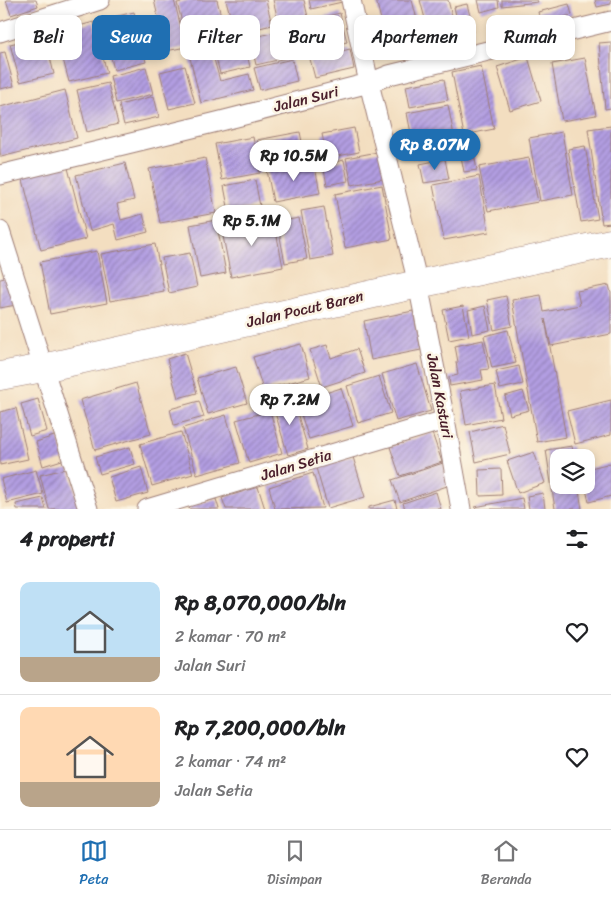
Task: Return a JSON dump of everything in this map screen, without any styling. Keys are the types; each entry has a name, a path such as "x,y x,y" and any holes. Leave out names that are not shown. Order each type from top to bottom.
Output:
{"main road":[{"name":"Jalan Pocut Baren","path":"0,376 418,284 611,244"}],"street":[{"path":"0,32 100,0"},
{"name":"Jalan Kasturi","path":"351,0 369,83 418,284 461,509"},
{"name":"Jalan Suri","path":"0,175 369,83 389,75 611,21"},
{"path":"0,231 88,509"},
{"name":"Jalan Setia","path":"147,509 445,420"}],"building":[{"path":"6,0 36,0 38,6 11,15"},
{"path":"154,0 174,0 180,24 180,48 170,50 170,15 158,15"},
{"path":"190,0 217,0 221,15 180,15 177,3"},
{"path":"226,0 266,0 270,25 260,28 260,15 230,15"},
{"path":"273,0 304,0 308,15 277,15"},
{"path":"309,0 342,0 342,2 311,9"},
{"path":"376,0 412,0 416,15 380,15"},
{"path":"420,0 448,0 452,15 424,15"},
{"path":"478,0 498,0 499,7 481,12"},
{"path":"502,0 537,0 538,2 502,6"},
{"path":"595,0 611,0 611,4 597,7"},
{"path":"467,4 470,15 456,15 454,7"},
{"path":"569,4 572,15 539,15 538,12"},
{"path":"134,12 135,15 122,15"},
{"path":"92,23 92,60 104,60 107,73 69,82 63,60 82,60 82,25"},
{"path":"344,30 347,42 344,43"},
{"path":"270,33 270,60 278,60 256,65 255,60 260,60 260,36"},
{"path":"611,42 611,108 605,109 599,43"},
{"path":"15,43 15,60 51,60 54,74 20,82 10,44"},
{"path":"350,49 354,69 315,78 310,60 344,60 344,50"},
{"path":"5,52 14,86 0,89 0,53"},
{"path":"585,58 596,115 562,121 552,64"},
{"path":"112,60 146,60 146,62 114,70"},
{"path":"190,60 214,60 220,81 249,74 253,90 201,103"},
{"path":"217,60 248,60 250,67 220,74"},
{"path":"292,60 297,81 260,90 254,68"},
{"path":"519,60 529,60 541,101 510,110 497,67"},
{"path":"185,66 195,103 169,109 160,72"},
{"path":"481,66 494,129 464,135 452,72"},
{"path":"146,67 153,94 116,103 110,76"},
{"path":"444,79 448,100 410,107 406,86"},
{"path":"108,83 118,124 87,132 77,90"},
{"path":"65,90 77,138 1,157 0,107"},
{"path":"154,96 159,117 124,125 119,105"},
{"path":"448,105 457,151 416,159 407,113"},
{"path":"611,126 611,223 602,224 588,129"},
{"path":"354,128 359,152 327,158 322,134"},
{"path":"300,132 306,162 263,170 257,140"},
{"path":"562,132 573,195 540,201 529,138"},
{"path":"253,137 260,173 222,180 215,144"},
{"path":"472,144 477,170 464,172 459,146"},
{"path":"585,146 598,219 581,222 568,149"},
{"path":"383,151 388,178 352,185 346,158"},
{"path":"205,158 216,213 160,223 149,169"},
{"path":"529,158 538,202 488,211 479,167"},
{"path":"445,159 449,179 424,183 420,164"},
{"path":"344,160 348,181 327,185 323,165"},
{"path":"314,161 320,193 273,202 267,170"},
{"path":"125,163 134,200 117,204 121,220 143,214 148,232 118,240 114,224 90,231 76,175"},
{"path":"67,164 86,239 41,250 22,176"},
{"path":"479,176 489,232 444,240 433,185"},
{"path":"255,180 260,206 229,212 224,186"},
{"path":"382,185 392,239 345,248 335,194"},
{"path":"324,207 333,256 310,260 301,211"},
{"path":"273,216 283,267 231,277 221,226"},
{"path":"299,218 307,259 285,263 277,222"},
{"path":"216,220 226,273 200,278 190,225"},
{"path":"155,244 164,291 110,301 101,254"},
{"path":"97,251 107,303 50,314 40,262"},
{"path":"190,253 197,287 169,293 162,258"},
{"path":"11,277 16,305 0,308 0,279"},
{"path":"609,285 611,293 611,334 551,346 545,319 566,437 537,442 512,300 541,295 544,312 580,305 577,291"},
{"path":"506,296 512,326 494,330 487,300"},
{"path":"463,306 469,336 449,340 443,310"},
{"path":"485,306 490,330 472,334 468,310"},
{"path":"413,311 421,350 371,360 364,321"},
{"path":"508,330 516,363 492,368 484,336"},
{"path":"483,340 489,369 481,370 483,380 450,386 449,377 458,375 455,346"},
{"path":"301,344 310,377 263,390 253,357"},
{"path":"327,345 331,358 357,349 365,373 322,387 310,350"},
{"path":"185,353 197,393 178,398 167,359"},
{"path":"417,364 431,411 396,421 382,374"},
{"path":"519,366 523,384 500,389 496,371"},
{"path":"236,367 247,403 208,414 197,378"},
{"path":"379,376 391,413 358,423 347,386"},
{"path":"136,383 151,434 95,450 80,400"},
{"path":"495,385 501,418 466,425 460,391"},
{"path":"341,388 353,426 309,439 297,402"},
{"path":"523,391 529,410 510,415 505,396"},
{"path":"292,396 308,449 288,455 272,403"},
{"path":"38,399 47,431 30,436 21,404"},
{"path":"611,400 611,435 575,444 567,411"},
{"path":"199,401 204,417 174,425 170,409"},
{"path":"16,408 28,459 0,465 0,412"},
{"path":"270,411 282,453 249,463 236,420"},
{"path":"226,415 240,463 197,475 183,428"},
{"path":"503,424 510,454 476,462 470,432"},
{"path":"181,432 193,474 152,486 140,444"},
{"path":"432,433 442,462 400,476 390,447"},
{"path":"57,435 65,459 43,466 36,442"},
{"path":"572,446 572,449 552,449"},
{"path":"130,447 135,464 100,474 95,457"},
{"path":"550,449 550,476 546,450"},
{"path":"534,452 545,483 518,493 507,461"},
{"path":"353,457 365,497 328,508 316,468"},
{"path":"443,463 450,485 400,502 392,480"},
{"path":"611,463 611,496 589,502 587,494 595,494 595,467"},
{"path":"141,467 148,493 116,502 109,477"},
{"path":"69,468 80,509 49,509 40,475"},
{"path":"501,469 502,495 480,496 479,470"},
{"path":"36,470 43,494 7,503 1,479"},
{"path":"313,473 323,508 275,509 269,487"},
{"path":"258,487 265,509 226,509 222,498"},
{"path":"436,492 441,509 405,509 403,503"},
{"path":"543,493 545,509 529,509 527,496"},
{"path":"553,494 580,494 582,509 555,509"},
{"path":"43,498 46,509 17,509 16,504"},
{"path":"522,498 524,509 476,509 475,507"},
{"path":"216,499 219,509 190,509 189,506"},
{"path":"395,500 397,509 369,509 369,507"}]}
